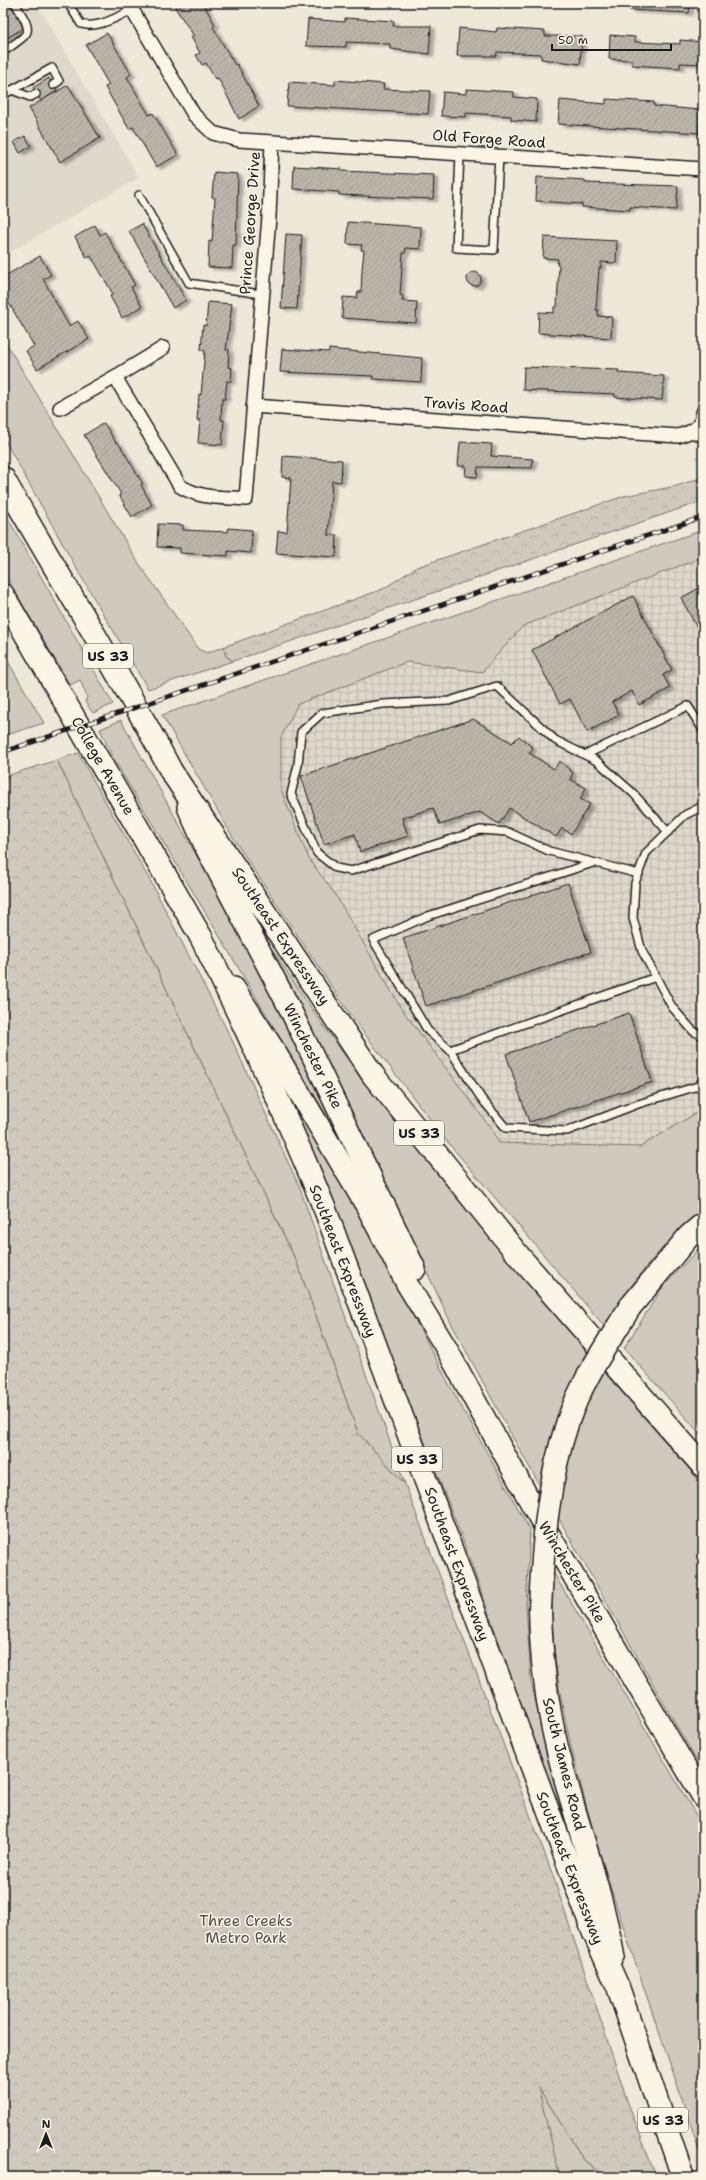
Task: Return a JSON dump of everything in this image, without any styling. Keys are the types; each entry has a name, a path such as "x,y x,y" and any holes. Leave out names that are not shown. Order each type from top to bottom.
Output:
{"highway":[{"name":"US 33","path":"3,478 40,544 100,641 171,771"},
{"path":"3,493 40,544"},
{"name":"College Avenue","path":"3,595 201,937"},
{"name":"Southeast Expressway","path":"171,771 373,1075 442,1163 519,1256 703,1466"},
{"name":"Southeast Expressway","path":"201,937 240,1016 326,1212 593,1931 618,1987 683,2177"},
{"name":"South James Road","path":"618,1987 605,1913 558,1749 551,1719 541,1647 540,1609 543,1538 553,1478 568,1420 593,1367 630,1307 689,1236 703,1224"}],"main road":[{"name":"Winchester Pike","path":"171,771 206,848 289,1007 361,1157 418,1277 445,1346"},
{"name":"Winchester Pike","path":"201,937 278,1057 367,1207 407,1284 445,1346 536,1512 703,1797"}],"street":[{"name":"Prince George Drive","path":"115,378 180,486 192,494 246,499 268,217 272,142 239,140 213,133 194,115 130,7"},
{"name":"Old Forge Road","path":"272,142 703,169"},
{"path":"60,408 115,378 163,348"},
{"name":"Travis Road","path":"253,406 683,434"},
{"path":"683,434 702,422 703,412"}],"lane":[{"path":"3,52 26,35 28,31 28,25 15,3"},
{"path":"68,3 81,24 88,26 99,24 130,7"},
{"path":"3,95 52,68 59,81 53,85"},
{"path":"12,90 30,97 36,94"},
{"path":"460,154 456,248 494,250 499,156"},
{"path":"139,196 189,283 261,294"},
{"path":"683,434 703,439"},
{"path":"639,874 549,851 508,832 480,830 351,871 336,868 317,853 291,794 298,765 301,732 322,713 383,704 449,701 497,686 555,740 597,761 633,793 668,832"},
{"path":"585,755 688,706 703,730"},
{"path":"703,806 685,815 646,853 635,883 633,918 642,951 672,1007 693,1031 703,1036"},
{"path":"593,863 428,916 373,940 428,1031 450,1050 481,1098 506,1128 567,1131 638,1104 698,1086 703,1080"},
{"path":"450,1050 656,977"}],"shaded area":[{"path":"3,3 36,3 139,178 3,256"},
{"path":"703,557 703,1109 640,1147 499,1143 490,1127 401,1008 335,894 309,859 281,790 281,737 298,704 407,662 482,672 523,626"}],"green space":[{"path":"3,338 136,559 198,649 207,653 223,647 226,656 233,661 148,689 79,573 3,437"},
{"path":"703,477 703,501 233,661 226,656 223,647 383,589 417,567 624,496 677,486"},
{"path":"3,511 113,704 93,713 85,702 87,697 80,680 70,685 3,571"},
{"path":"703,530 703,557 523,626 482,672 407,662 298,704 281,737 281,790 309,859 335,894 401,1008 490,1127 499,1143 640,1147 703,1109 703,1209 675,1235 649,1264 625,1295 605,1327 445,1139 354,1020 237,844 162,715"},
{"path":"3,653 44,723 3,736"},
{"path":"121,720 271,989 340,1138 113,758 100,729"},
{"path":"78,753 152,884 231,1038 299,1186 405,1484 358,1433 297,1263 57,760"},
{"name":"Three Creeks Metro Park","path":"57,760 297,1263 358,1433 405,1484 552,1873 627,2100 656,2177 605,2177 584,2160 538,2087 560,2177 3,2177 3,777"},
{"path":"272,949 338,1046 425,1159 516,1269 703,1485 703,1772 518,1447 450,1321 340,1087 268,952"},
{"path":"299,1110 359,1213 450,1386 530,1530 526,1606 531,1682 550,1761 579,1851 574,1853 461,1535 295,1111"},
{"path":"703,1244 703,1437 624,1348 662,1288"},
{"path":"553,1572 703,1827 703,2162 628,1942 579,1779 565,1721 556,1662 552,1602"},
{"path":"506,2036 584,2160 605,2177 549,2177"}],"building":[{"path":"3,3 10,3 24,28 3,40"},
{"path":"172,3 199,3 200,5 203,3 215,25 213,27 235,65 237,64 259,106 239,119 218,78 215,79 206,63 202,65 196,55 200,53 191,37 194,36"},
{"path":"630,3 690,3 689,13 630,10"},
{"path":"345,18 394,21 393,26 431,26 429,54 390,49 390,44 346,42 346,47 306,46 308,19 345,22"},
{"path":"459,28 496,32 497,28 545,31 545,36 582,36 580,64 541,59 541,54 497,52 496,56 457,56"},
{"path":"107,33 131,74 127,77 149,115 153,113 178,155 156,167 133,127 129,129 105,87 109,85 86,45"},
{"path":"610,35 635,37 635,42 680,44 680,40 703,42 703,64 680,63 680,68 632,65 632,60 609,59"},
{"path":"49,78 57,91 41,101 33,88"},
{"path":"335,80 384,84 383,89 430,91 428,114 287,106 289,82 335,85"},
{"path":"68,85 100,138 60,162 29,108"},
{"path":"466,89 514,92 514,97 537,99 536,122 511,120 511,116 466,113 466,117 441,116 443,92 466,94"},
{"path":"606,99 654,102 654,106 700,110 699,133 558,124 560,100 606,104"},
{"path":"25,136 31,146 20,153 14,142"},
{"path":"294,166 342,169 342,171 434,175 433,199 339,195 339,192 293,189"},
{"path":"214,172 238,174 236,245 233,245 232,268 208,267 209,241 212,242 215,198 212,197"},
{"path":"537,177 585,180 585,183 678,186 676,210 630,207 630,210 582,207 582,204 536,201"},
{"path":"348,222 421,227 420,249 406,248 405,253 403,253 400,295 403,296 402,301 417,302 416,323 342,318 343,297 357,298 358,292 361,292 364,250 361,250 362,245 347,244"},
{"path":"142,224 186,300 173,308 129,231"},
{"path":"95,225 100,235 105,232 135,285 131,287 142,307 122,318 110,296 113,294 91,256 87,258 75,237"},
{"path":"286,234 302,235 297,309 281,308"},
{"path":"544,237 617,241 616,263 601,262 601,268 599,268 596,310 598,310 598,316 612,317 611,338 538,333 539,312 554,313 554,307 557,307 558,259 543,258"},
{"path":"40,256 51,275 43,279 69,326 78,321 89,339 37,369 26,351 34,346 7,300 3,302 3,277"},
{"path":"471,272 477,272 481,276 481,282 477,286 471,286 467,282 467,276"},
{"path":"208,302 232,304 226,350 229,350 228,367 232,368 231,381 227,381 225,399 222,399 221,420 224,420 222,445 198,443 200,420 197,420 205,351 201,350 203,325 206,326"},
{"path":"282,349 329,352 329,349 422,358 421,382 373,379 373,376 280,372"},
{"path":"524,367 619,370 618,373 664,376 662,400 615,397 615,394 523,390"},
{"path":"104,423 116,443 118,442 143,484 141,485 152,505 132,517 119,495 121,494 84,435"},
{"path":"460,442 492,444 491,456 533,459 532,468 478,467 477,477 465,476 466,466 458,466"},
{"path":"283,456 342,460 341,482 332,481 328,535 337,535 336,557 276,553 278,531 287,532 291,478 282,477"},
{"path":"158,524 183,525 183,530 228,532 228,528 252,530 251,553 228,551 228,556 180,553 180,548 157,547"},
{"path":"703,586 703,639 681,598"},
{"path":"633,596 672,670 663,675 670,688 639,705 632,691 612,702 619,715 587,732 570,699 560,704 532,650"},
{"path":"473,719 512,743 519,736 533,748 529,753 554,769 560,761 573,773 570,779 586,788 580,799 590,804 571,834 562,828 556,837 509,808 499,824 480,812 440,825 433,808 402,818 408,836 360,852 355,834 324,844 301,776"},
{"path":"568,883 591,952 426,1006 403,938"},
{"path":"629,1013 652,1082 529,1122 506,1054"}],"railway":[{"path":"3,752 703,517"}]}
